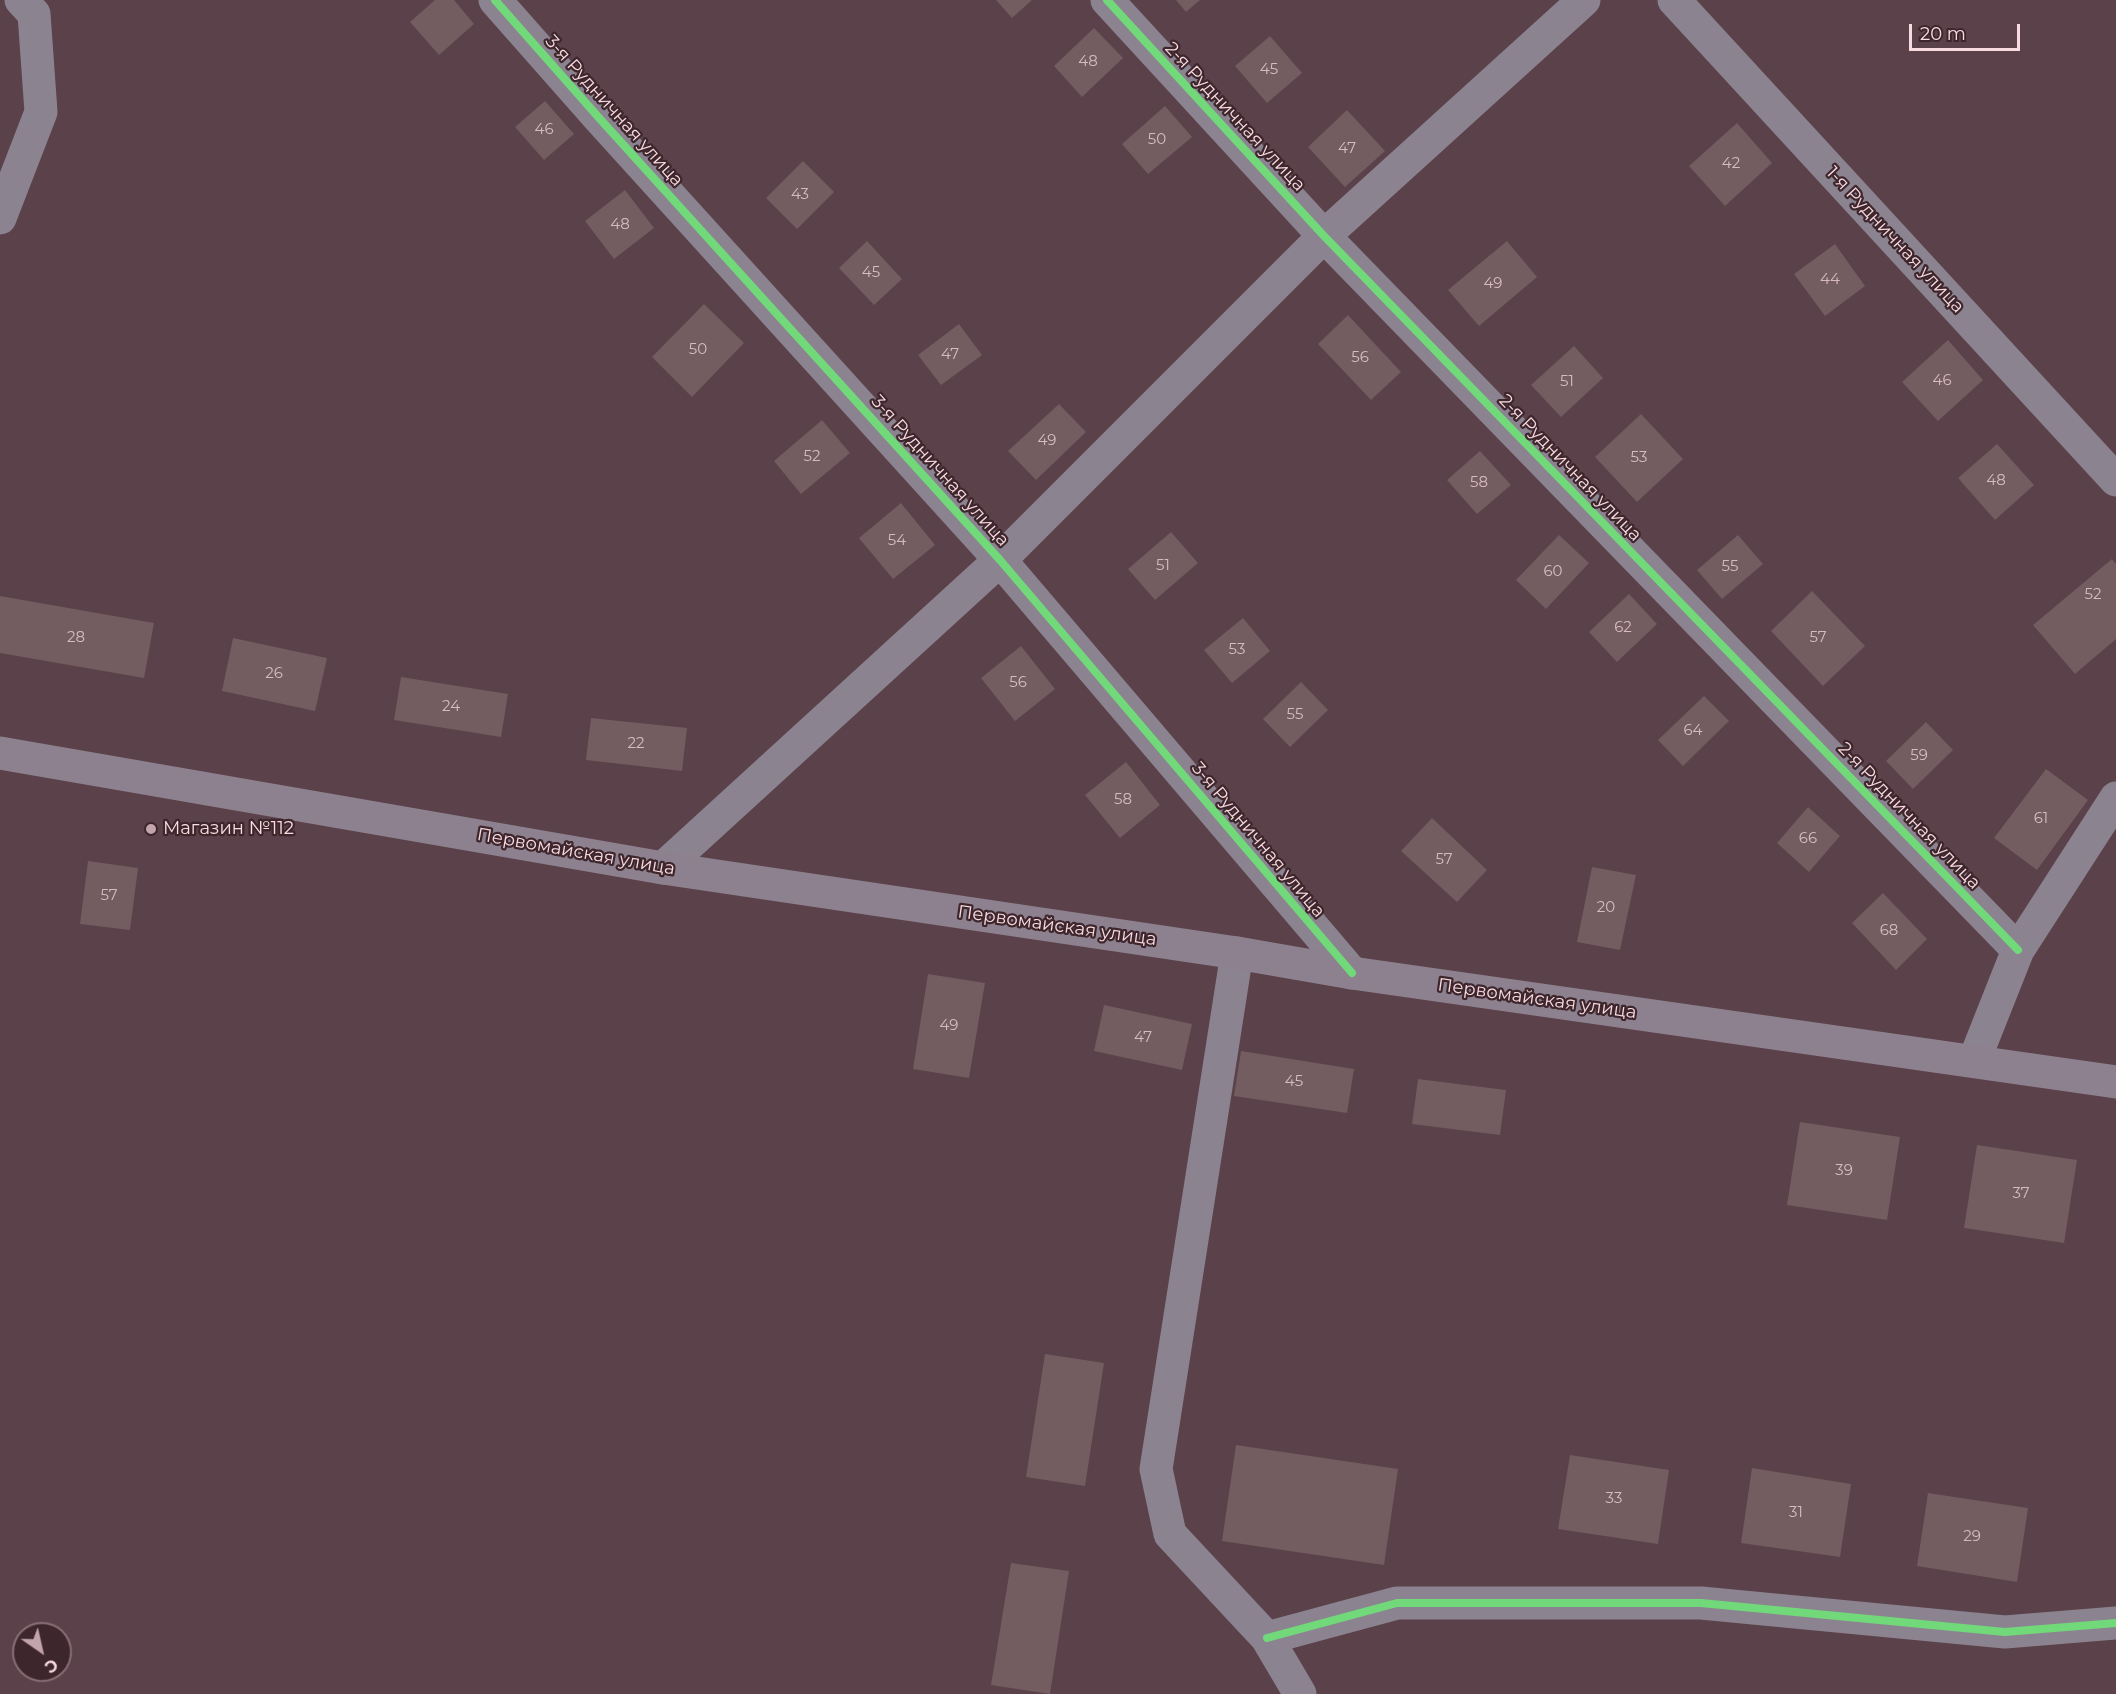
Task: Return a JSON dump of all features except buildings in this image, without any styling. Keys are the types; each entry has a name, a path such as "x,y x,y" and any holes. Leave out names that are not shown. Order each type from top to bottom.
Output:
{"main road":[{"name":"Первомайская улица","path":"0,753 663,868 1237,953 1352,973 2116,1082"}],"street":[{"path":"0,218 41,112 34,14 21,0"},
{"name":"3-я Рудничная улица","path":"495,0 608,128 1000,560 1352,973"},
{"name":"2-я Рудничная улица","path":"1107,0 1324,236 2018,950"},
{"path":"663,868 1000,560 1324,236 1584,0"},
{"name":"1-я Рудничная улица","path":"1674,0 2116,480"},
{"path":"1974,1061 2018,950 2116,798"},
{"path":"1237,953 1156,1470 1170,1534 1267,1638 1300,1694"},
{"path":"1267,1638 1397,1603 1701,1603 2005,1632 2116,1623"}],"cycle path":[{"path":"495,0 1000,560 1352,973"},
{"path":"1107,0 1324,236 2018,950"},
{"path":"1267,1638 1397,1603 1701,1603 2005,1632 2116,1623"}],"place":[{"name":"Магазин №112","path":"151,829"}]}
